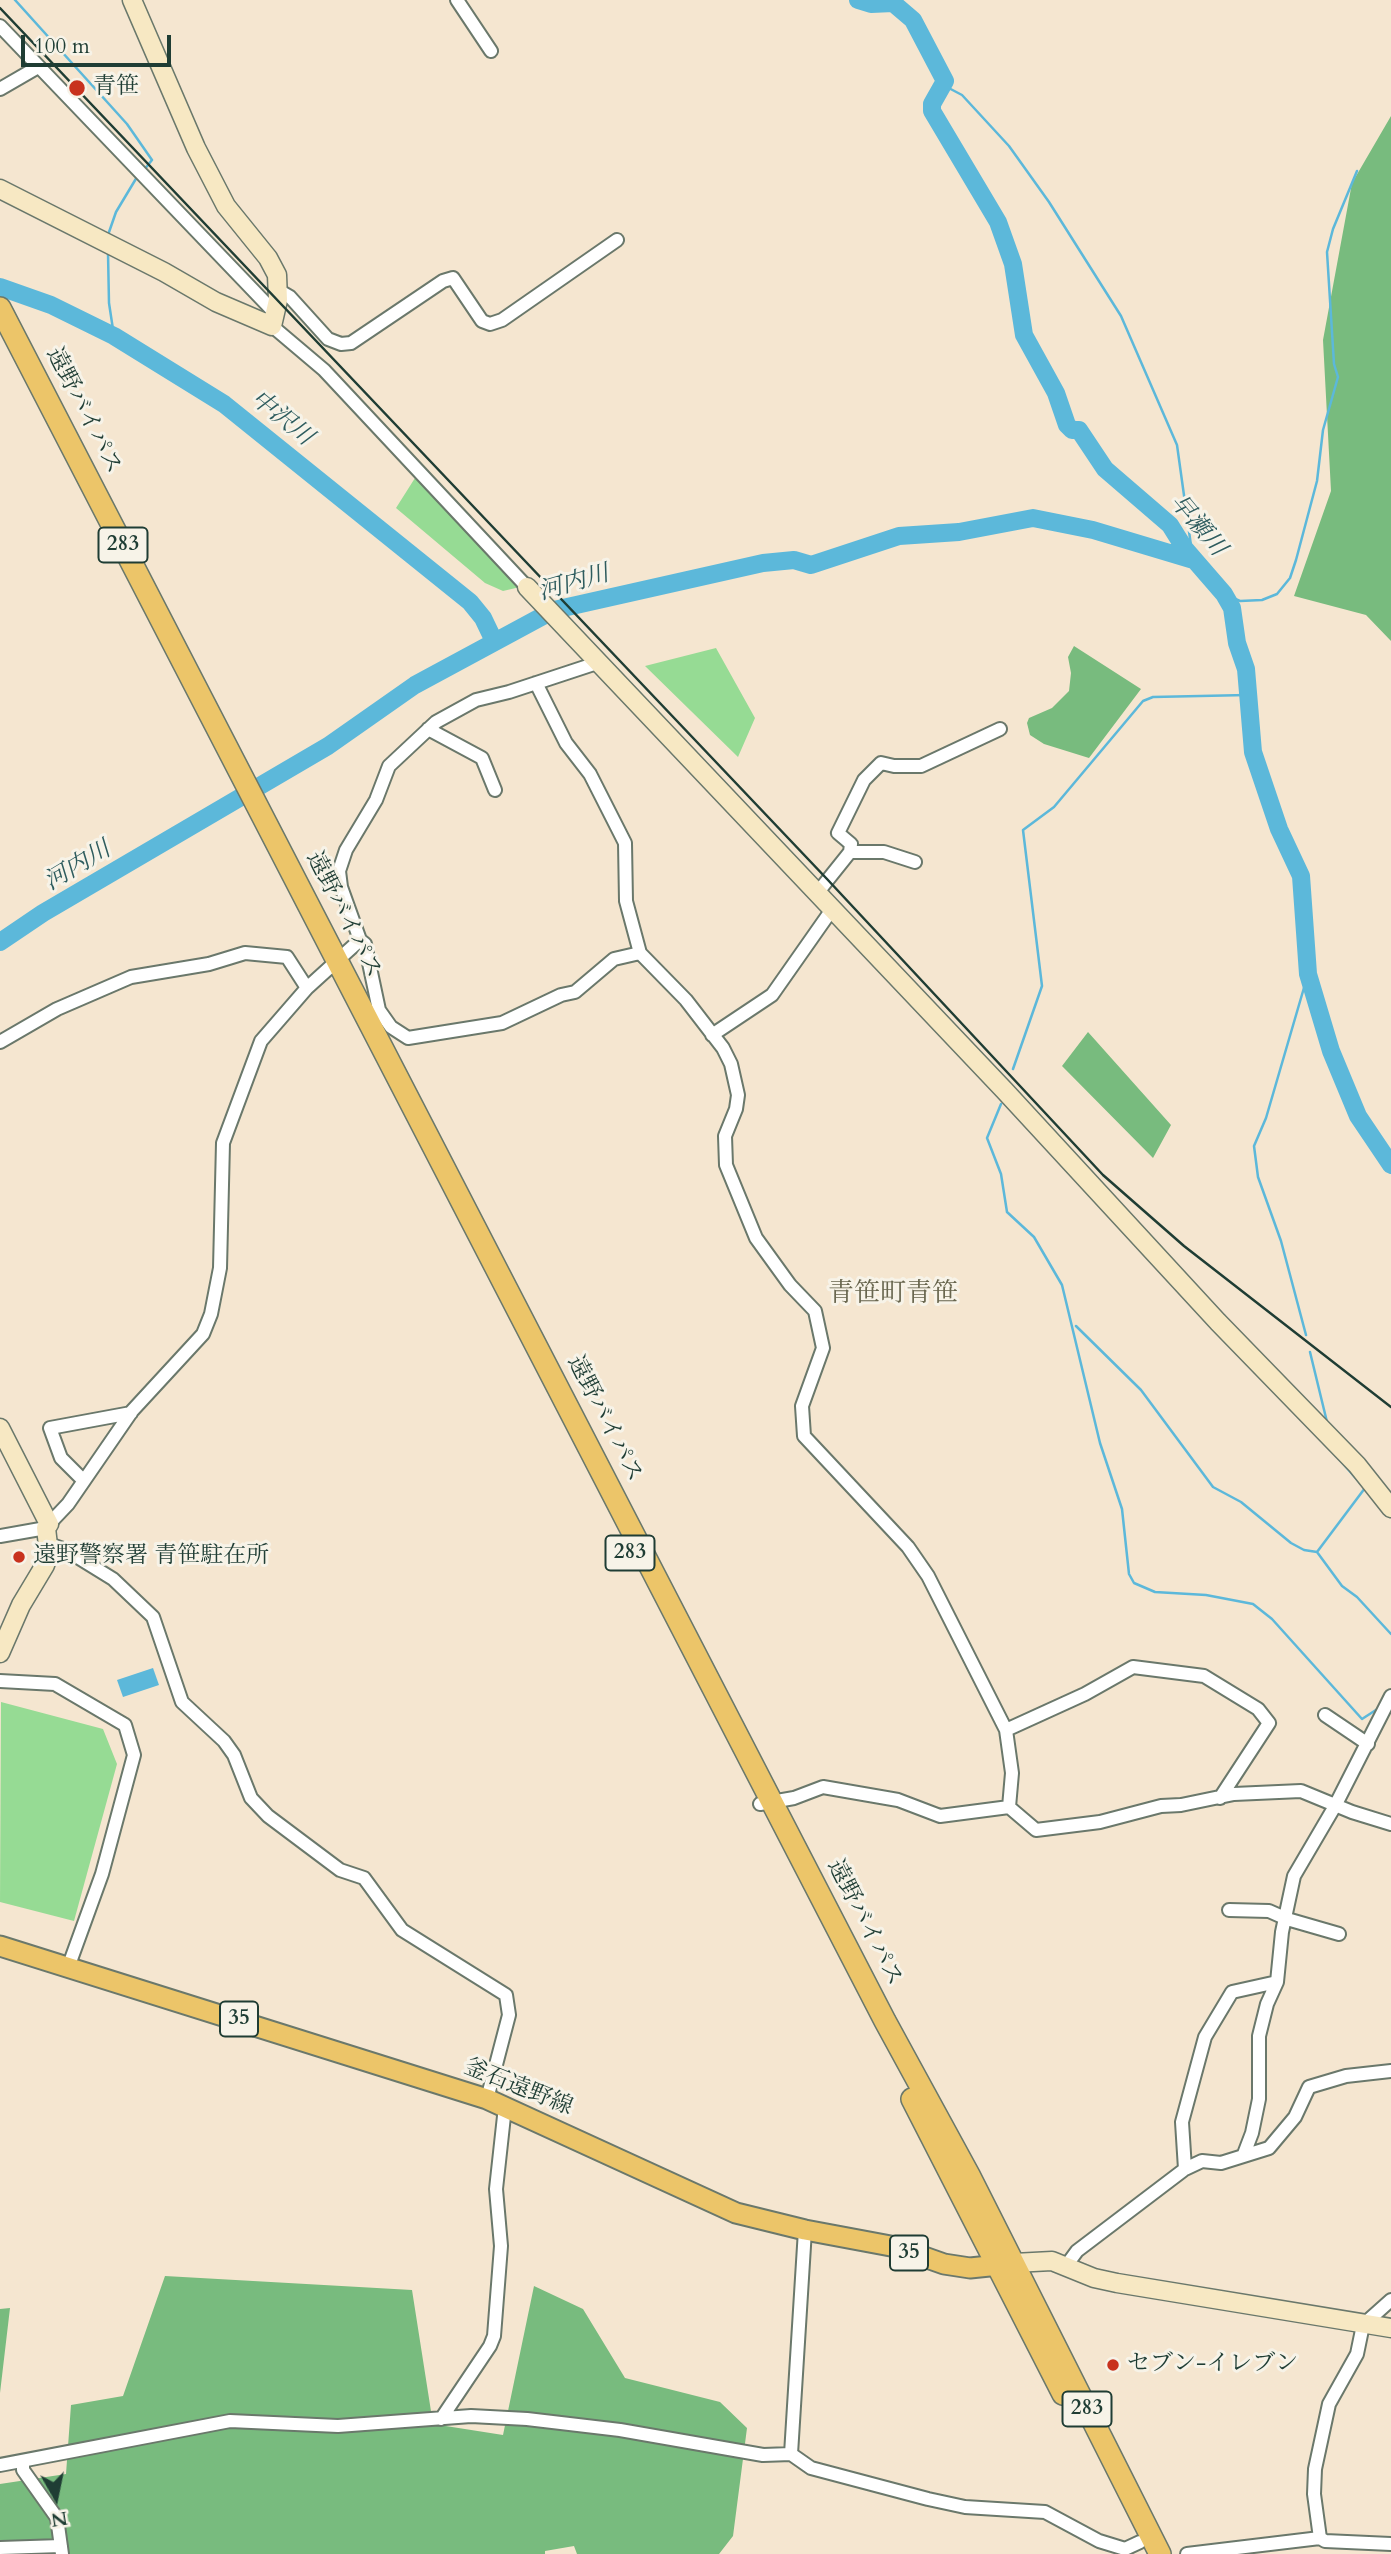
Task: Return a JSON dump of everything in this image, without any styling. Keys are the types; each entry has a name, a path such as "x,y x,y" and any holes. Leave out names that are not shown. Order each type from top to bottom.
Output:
{"highway":[{"name":"遠野バイパス","path":"0,309 188,686"},
{"name":"遠野バイパス","path":"0,334 240,785 1005,2264 1160,2554"},
{"name":"遠野バイパス","path":"1005,2264 1143,2548"}],"main road":[{"name":"釜石遠野線","path":"0,1946 69,1965 496,2103 736,2213 805,2230 896,2247 944,2264 970,2268 1005,2264"}],"street":[{"path":"132,0 196,148 226,205 268,258 277,275 274,320"},
{"path":"457,0 491,51"},
{"path":"0,26 141,171 274,320 324,370 597,663 818,892 1218,1322 1357,1465 1391,1508"},
{"path":"0,89 38,67"},
{"path":"0,189 164,272 216,302 274,320"},
{"path":"278,290 290,297 328,339 341,344 351,343 443,281 453,278 482,321 490,324 502,320 617,240"},
{"path":"597,663 536,684 476,700 428,729 389,766 376,800 346,850 338,871 360,940 365,944 379,1010 391,1027 408,1038 502,1023 561,995 575,992 614,959 640,953"},
{"path":"536,684 566,743 590,774 625,843 626,901 640,953 686,1000 731,1064 738,1096 726,1136 726,1165 756,1238 790,1285 815,1311 823,1348 802,1406 804,1436 908,1547 928,1576 1006,1730 1012,1773 1009,1807"},
{"path":"428,729 482,758 495,790"},
{"path":"818,892 850,852 851,844 838,833 864,780 881,763 921,766 1000,729"},
{"path":"850,852 884,852 915,862"},
{"path":"712,1035 772,995 833,908"},
{"path":"0,1653 21,1605 44,1565 48,1532 131,1413 203,1334 211,1314 220,1268 223,1143 261,1041 307,988 360,940"},
{"path":"0,1042 57,1009 131,977 209,964 245,953 287,957 307,988"},
{"path":"84,1481 61,1458 50,1428 131,1413"},
{"path":"0,1428 48,1532 66,1549 113,1579 153,1617 182,1702 224,1741 234,1755 251,1798 268,1816 340,1870 364,1878 402,1930 506,1995 509,2015 496,2103 496,2189 501,2246 494,2336 491,2346 441,2420"},
{"path":"0,1536 48,1532"},
{"path":"1006,1730 1085,1694 1133,1667 1204,1676 1258,1709 1269,1723 1220,1798"},
{"path":"0,1681 55,1684 125,1725 134,1755 102,1874 69,1965"},
{"path":"1244,2154 1252,2133 1259,2099 1259,2036 1267,2004 1277,1982 1282,1932 1287,1919 1294,1875 1335,1806 1391,1696"},
{"path":"1325,1716 1368,1744"},
{"path":"766,1804 823,1787 898,1800 940,1816 1009,1807 1036,1830 1100,1822 1161,1806 1301,1791 1335,1806 1391,1824"},
{"path":"1229,1910 1269,1911 1339,1934"},
{"path":"1185,2169 1182,2122 1205,2037 1232,1992 1277,1982"},
{"path":"1066,2266 1077,2251 1185,2169 1202,2161 1221,2163 1269,2148 1295,2117 1309,2087 1346,2076 1391,2071"},
{"path":"790,2454 805,2230"},
{"path":"1005,2264 1045,2260 1116,2283 1391,2328"},
{"path":"1320,2538 1314,2494 1321,2434 1329,2404 1362,2340 1363,2325 1391,2300"},
{"path":"0,2465 230,2421 338,2426 471,2416 555,2422 677,2439 763,2455 790,2454 811,2468 928,2499 965,2507 1045,2512 1099,2541 1125,2549 1143,2548"},
{"path":"0,2547 62,2550 57,2518 23,2470 23,2462"},
{"path":"1187,2554 1320,2538 1325,2541 1391,2544"}],"green space":[{"path":"1391,116 1391,641 1366,615 1294,596 1331,491 1323,340 1352,183"},
{"path":"415,478 520,587 503,591 485,583 396,508"},
{"path":"1074,646 1141,689 1089,758 1044,744 1030,735 1027,723 1029,718 1052,708 1069,691 1071,673 1068,657"},
{"path":"716,648 755,718 738,757 645,666"},
{"path":"1088,1032 1171,1125 1153,1158 1062,1066"},
{"path":"1,1702 103,1729 117,1764 74,1921 0,1902"},
{"path":"165,2276 412,2290 433,2424 503,2435 534,2286 583,2309 625,2378 720,2402 747,2428 733,2536 719,2554 577,2554 574,2546 545,2551 545,2554 0,2554 0,2484 66,2474 71,2405 123,2396"},
{"path":"10,2308 0,2393 0,2309"}],"water":[{"path":"153,1668 159,1685 123,1697 117,1680"}],"waterway":[{"path":"15,0 127,124 152,160 144,170"},
{"name":"早瀬川","path":"858,0 871,4 893,3 913,20 945,81 932,104 932,111 998,222 1013,264 1024,335 1056,393 1067,425 1072,430 1079,430 1105,469 1170,525 1185,549 1224,594 1232,608 1237,643 1246,669 1253,752 1279,829 1301,876 1308,974 1331,1051 1358,1116 1391,1165"},
{"path":"943,85 962,95 1009,146 1049,202 1121,316 1177,445 1193,560"},
{"path":"1224,594 1240,601 1262,600 1277,594 1290,578 1296,560 1317,481 1323,430 1338,377 1334,364 1327,252 1333,229 1357,171"},
{"path":"108,235 116,212 137,177"},
{"path":"108,253 109,303 114,336"},
{"name":"中沢川","path":"0,287 51,305 114,336 224,404 470,602 483,618 494,641"},
{"name":"河内川","path":"0,942 43,913 328,746 415,685 554,610 763,563 794,560 811,565 899,536 959,532 1033,518 1093,530 1193,560"},
{"path":"1013,1069 1042,986 1023,830 1054,807 1143,701 1153,697 1247,695"},
{"path":"1306,1335 1281,1241 1258,1177 1254,1146 1266,1118 1308,974"},
{"path":"1001,1104 987,1138 1001,1174 1007,1212 1034,1237 1062,1285 1100,1443 1122,1509 1129,1574 1134,1583 1155,1592 1206,1595 1253,1604 1272,1619 1362,1719 1379,1708"},
{"path":"1076,1326 1141,1390 1213,1487 1241,1502 1291,1543 1304,1550 1317,1552 1342,1586 1357,1597 1391,1634"},
{"path":"1310,1352 1327,1422"},
{"path":"1332,1451 1360,1483"},
{"path":"1317,1552 1365,1488"}],"railway":[{"path":"0,8 827,879 1103,1175 1184,1246 1391,1407"}],"place":[{"name":"青笹","path":"77,88"},
{"name":"遠野警察署 青笹駐在所","path":"19,1557"},
{"name":"セブン-イレブン","path":"1113,2365"}],"district":[{"name":"青笹町青笹","path":"893,1295"}]}
